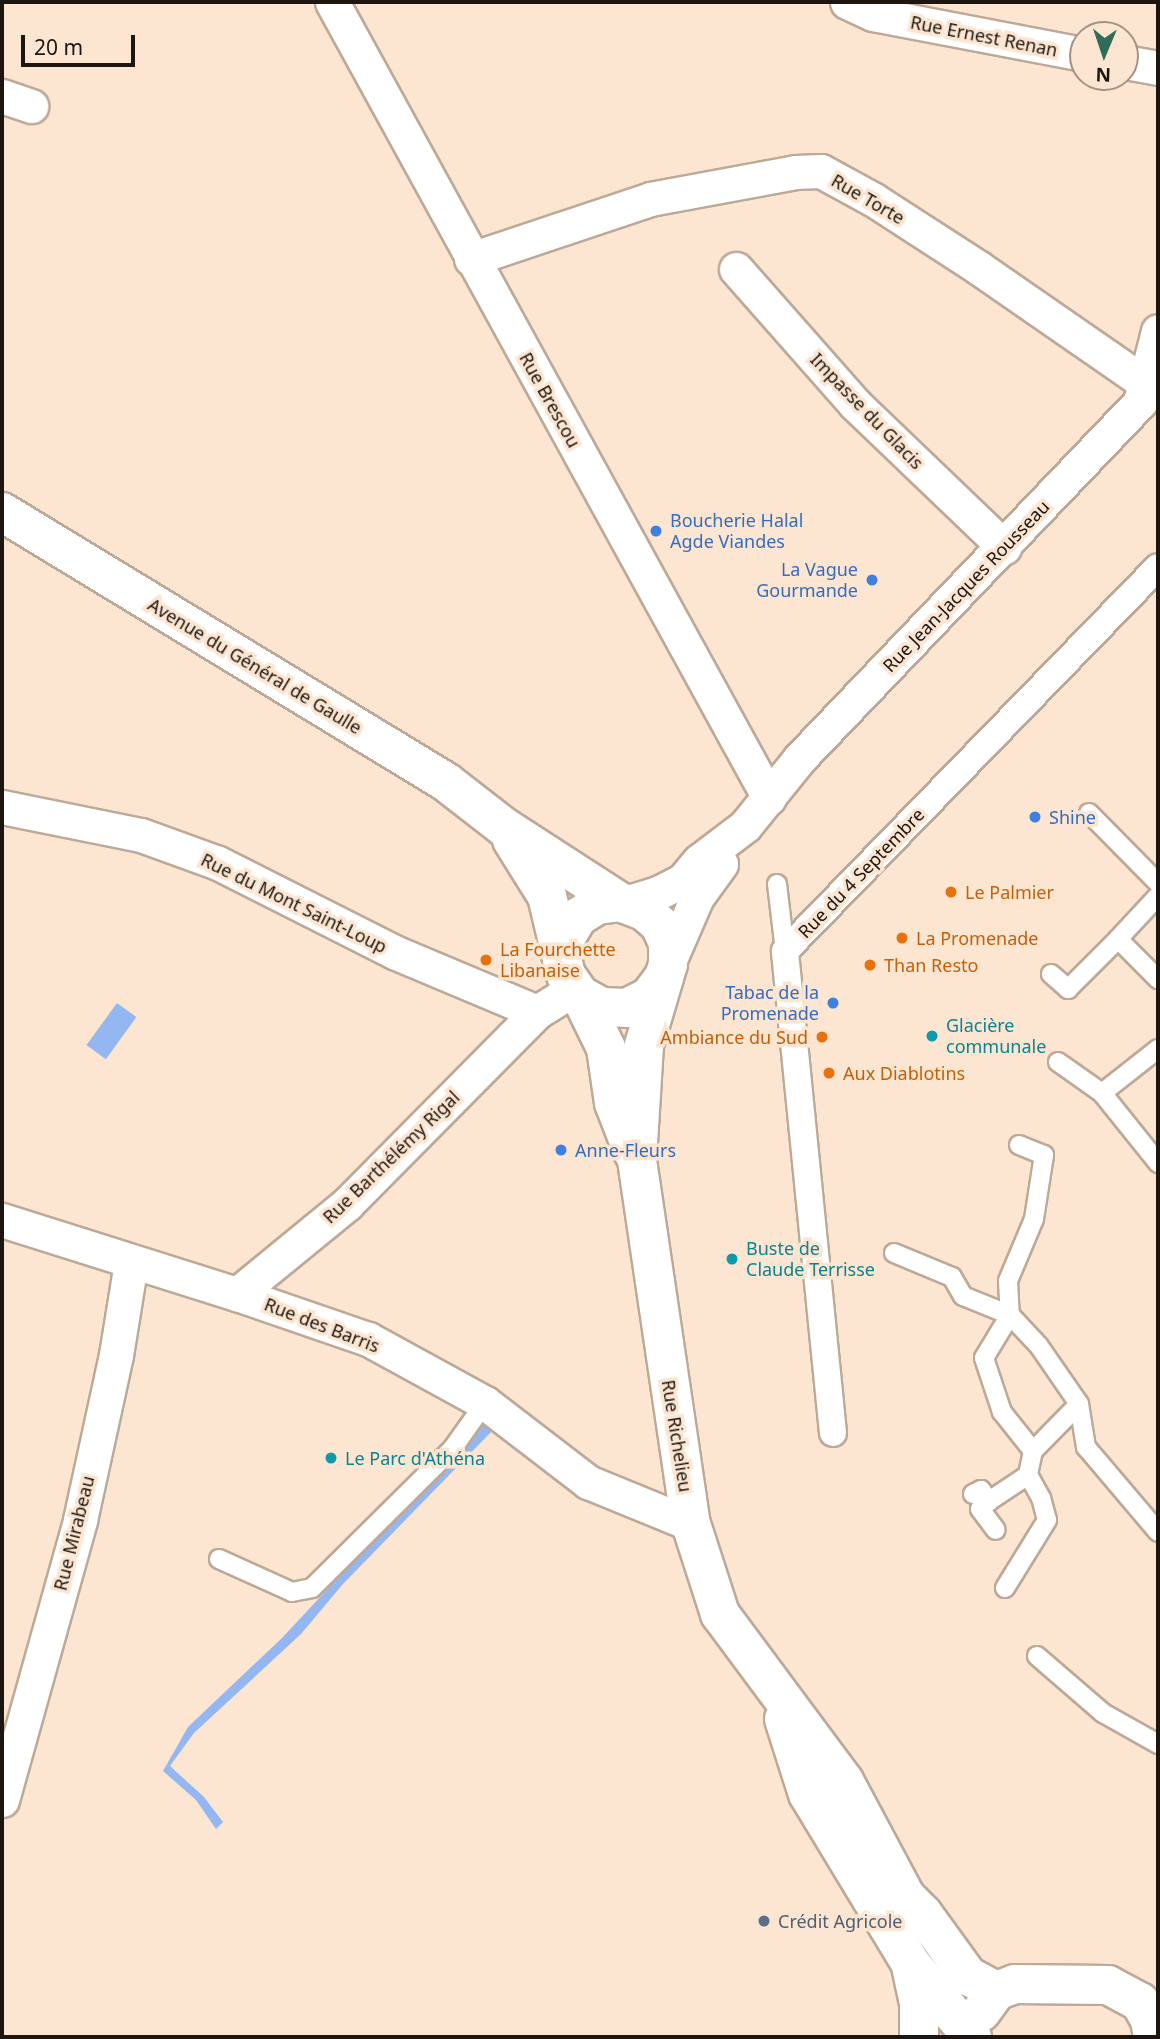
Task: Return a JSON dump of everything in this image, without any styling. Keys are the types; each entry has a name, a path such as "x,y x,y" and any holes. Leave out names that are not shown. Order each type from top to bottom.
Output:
{"main road":[{"name":"Avenue du Général de Gaulle","path":"2,512 446,782 503,827 622,903"},
{"name":"Avenue du Général de Gaulle","path":"503,827 547,896 572,981"},
{"path":"622,903 644,911 660,925 668,943 666,971 649,997 627,1008 602,1007 572,981 566,937 578,917 597,905 622,903"},
{"name":"Rue Richelieu","path":"666,971 644,1045 637,1160 691,1524 720,1614 844,1782 906,1897 923,1914 968,1976 996,1991"},
{"name":"Rue Richelieu","path":"572,981 606,1048 614,1103 637,1160"},
{"name":"Rue Richelieu","path":"775,1691 808,1794 911,1964 974,2037"},
{"path":"911,1964 919,2005 919,2037"},
{"path":"974,2037 976,2019 996,1991 1016,1984 1108,1985 1152,2015"}],"street":[{"name":"Rue Brescou","path":"332,2 769,798"},
{"name":"Rue Ernest Renan","path":"847,2 873,14 1069,51"},
{"path":"1139,65 1158,68"},
{"name":"Rue Torte","path":"471,259 650,199 795,172 821,171 874,200 979,268 1145,383"},
{"name":"Impasse du Glacis","path":"736,269 855,404 1004,547"},
{"name":"Rue Jean-Jacques Rousseau","path":"666,971 697,897 745,826 800,758 1004,547 1140,401 1158,331"},
{"name":"Rue du 4 Septembre","path":"833,1433 785,951 1158,567"},
{"name":"Rue du Mont Saint-Loup","path":"2,807 141,835 218,863 394,951 537,1012"},
{"name":"Rue Jean-Jacques Rousseau","path":"622,903 658,893 682,881 699,861 745,826"},
{"path":"537,1012 572,981"},
{"name":"Rue Barthélémy Rigal","path":"237,1294 347,1204 537,1012"},
{"name":"Rue des Barris","path":"2,1220 237,1294 368,1339 485,1403 588,1482 691,1524"},
{"name":"Rue Mirabeau","path":"2,1800 80,1520 116,1355 131,1262"}],"lane":[{"path":"1089,813 1158,883"},
{"path":"778,884 785,951"},
{"path":"1051,974 1068,989 1158,896"},
{"path":"1118,939 1158,979"},
{"path":"1102,1093 1158,1049"},
{"path":"1058,1062 1102,1093 1158,1163"},
{"path":"1019,1145 1044,1155 1034,1219 1009,1281 1010,1315 984,1358 1002,1412 1033,1451"},
{"path":"894,1253 952,1277 962,1296 1010,1315 1039,1346 1079,1404 1086,1447 1157,1526"},
{"path":"219,1559 292,1592 312,1588 453,1448 485,1403"},
{"path":"1005,1588 1047,1520 1041,1498 1028,1475 1033,1451 1079,1404"},
{"path":"996,1530 980,1509 981,1498 1028,1475"},
{"path":"1037,1656 1103,1713 1158,1744"}],"water":[{"path":"117,1003 136,1017 106,1059 86,1045"},
{"path":"485,1420 495,1428 343,1584 301,1634 194,1733 170,1766 204,1797 223,1822 216,1829 196,1800 163,1771 188,1727 282,1638"}],"place":[{"name":"Boucherie Halal Agde Viandes","path":"656,531"},
{"name":"La Vague Gourmande","path":"872,580"},
{"name":"Shine","path":"1035,817"},
{"name":"Le Palmier","path":"951,892"},
{"name":"La Promenade","path":"902,938"},
{"name":"La Fourchette Libanaise","path":"486,960"},
{"name":"Than Resto","path":"870,965"},
{"name":"Tabac de la Promenade","path":"833,1003"},
{"name":"Glacière communale","path":"932,1036"},
{"name":"Ambiance du Sud","path":"822,1037"},
{"name":"Aux Diablotins","path":"829,1073"},
{"name":"Anne-Fleurs","path":"561,1150"},
{"name":"Buste de Claude Terrisse","path":"732,1259"},
{"name":"Le Parc d'Athéna","path":"331,1458"},
{"name":"Crédit Agricole","path":"764,1921"}]}
